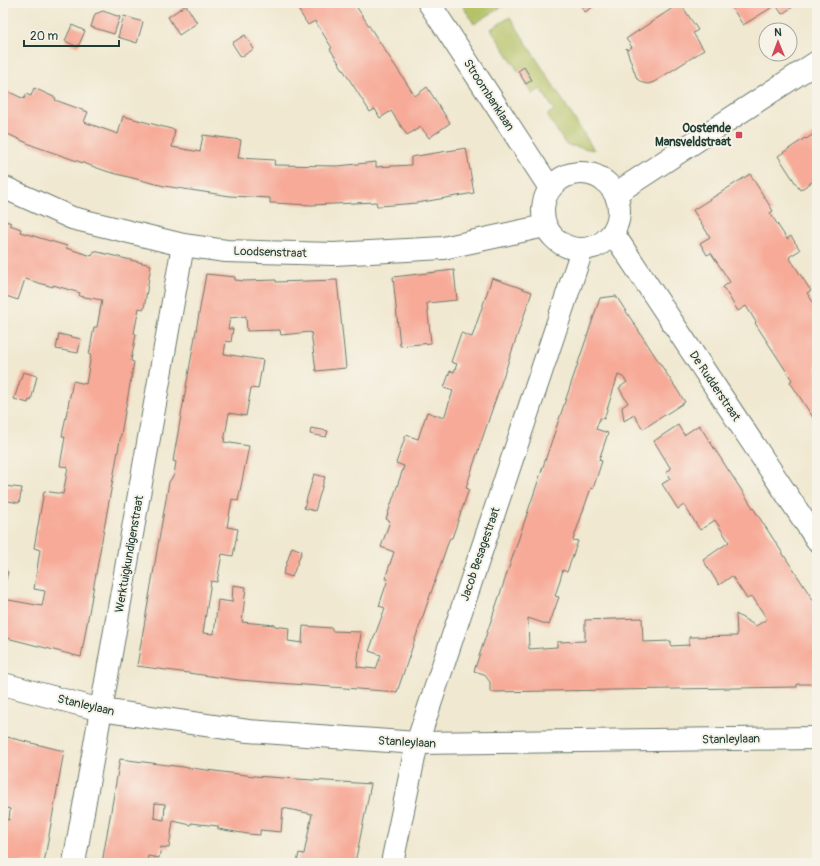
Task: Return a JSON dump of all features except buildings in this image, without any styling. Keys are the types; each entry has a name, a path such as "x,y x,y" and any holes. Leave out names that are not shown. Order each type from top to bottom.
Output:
{"street":[{"name":"Stroombanklaan","path":"429,3 550,188"},
{"path":"615,194 817,62"},
{"path":"577,173 592,174 606,182 615,194 619,214 612,233 600,245 582,250 567,247 554,239 545,226 542,206 550,188 562,178 577,173"},
{"name":"Loodsenstraat","path":"3,187 72,218 184,245 226,251 334,254 443,248 545,226"},
{"name":"De Rudderstraat","path":"612,233 817,540"},
{"name":"Werktuigkundigenstraat","path":"74,863 184,245"},
{"name":"Jacob Besagestraat","path":"392,863 417,743 582,250"},
{"name":"Stanleylaan","path":"3,684 101,710 248,730 417,743 817,738"}],"green space":[{"path":"461,3 501,3 503,6 474,24"},
{"path":"510,17 594,150 566,145 547,115 554,110 541,89 532,94 526,84 532,80 524,67 518,71 491,29"}],"place":[{"name":"Oostende Mansveldstraat","path":"739,135"}]}
